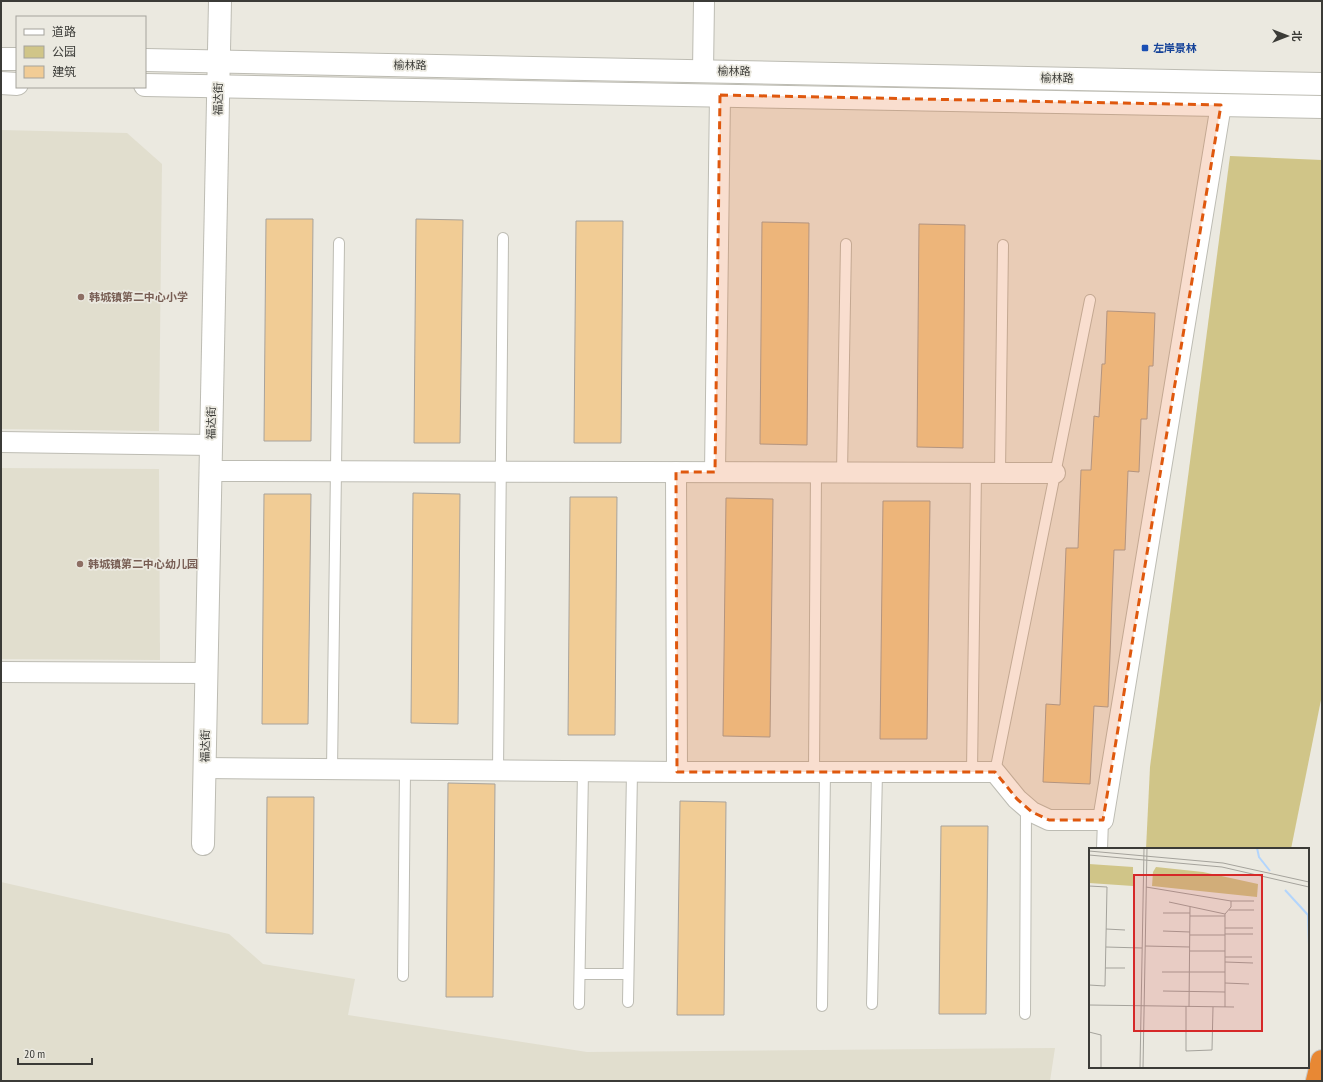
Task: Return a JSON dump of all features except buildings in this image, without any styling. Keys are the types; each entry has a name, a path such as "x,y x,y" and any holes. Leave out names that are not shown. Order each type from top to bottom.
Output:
{"highway":[{"path":"1317,1081 1322,1061"}],"main road":[{"name":"福达街","path":"203,844 220,1"},
{"path":"1,59 16,59"},
{"name":"榆林路","path":"146,60 1322,84"},
{"path":"1,83 16,84"},
{"path":"146,85 1322,107"}],"street":[{"path":"703,71 704,1"},
{"path":"715,472 720,95"},
{"path":"204,768 632,772 995,772 1016,799 1032,812 1049,820 1103,820 1221,105"},
{"path":"1,442 211,445"},
{"path":"210,471 1055,473"},
{"path":"676,472 677,772"},
{"path":"1,672 206,673"}],"lane":[{"path":"498,771 503,238"},
{"path":"332,770 339,243"},
{"path":"842,472 846,244"},
{"path":"1000,472 1002,245"},
{"path":"995,772 1090,300"},
{"path":"816,472 822,1006"},
{"path":"972,772 976,472"},
{"path":"403,976 405,770"},
{"path":"579,1004 583,771"},
{"path":"628,1002 632,772"},
{"path":"872,1004 877,772"},
{"path":"1025,1014 1026,807"},
{"path":"1102,848 1103,820"},
{"path":"580,974 628,974"}],"highlighted area":[{"path":"720,95 1221,105 1103,820 1049,820 1032,812 1017,799 995,772 677,772 676,472 715,472"}],"shaded area":[{"name":"韩城镇第二中心小学","path":"1,130 127,133 162,164 159,431 1,429"},
{"name":"韩城镇第二中心幼儿园","path":"1,468 159,469 160,660 1,659"},
{"path":"1,882 229,934 263,964 355,979 348,1015 587,1052 1055,1048 1050,1081 1,1081"}],"green space":[{"path":"1230,156 1322,160 1322,695 1291,848 1146,848 1150,767"}],"place":[{"name":"左岸景林","path":"1145,48"},
{"name":"韩城镇第二中心小学","path":"81,297"},
{"name":"韩城镇第二中心幼儿园","path":"80,564"}]}
